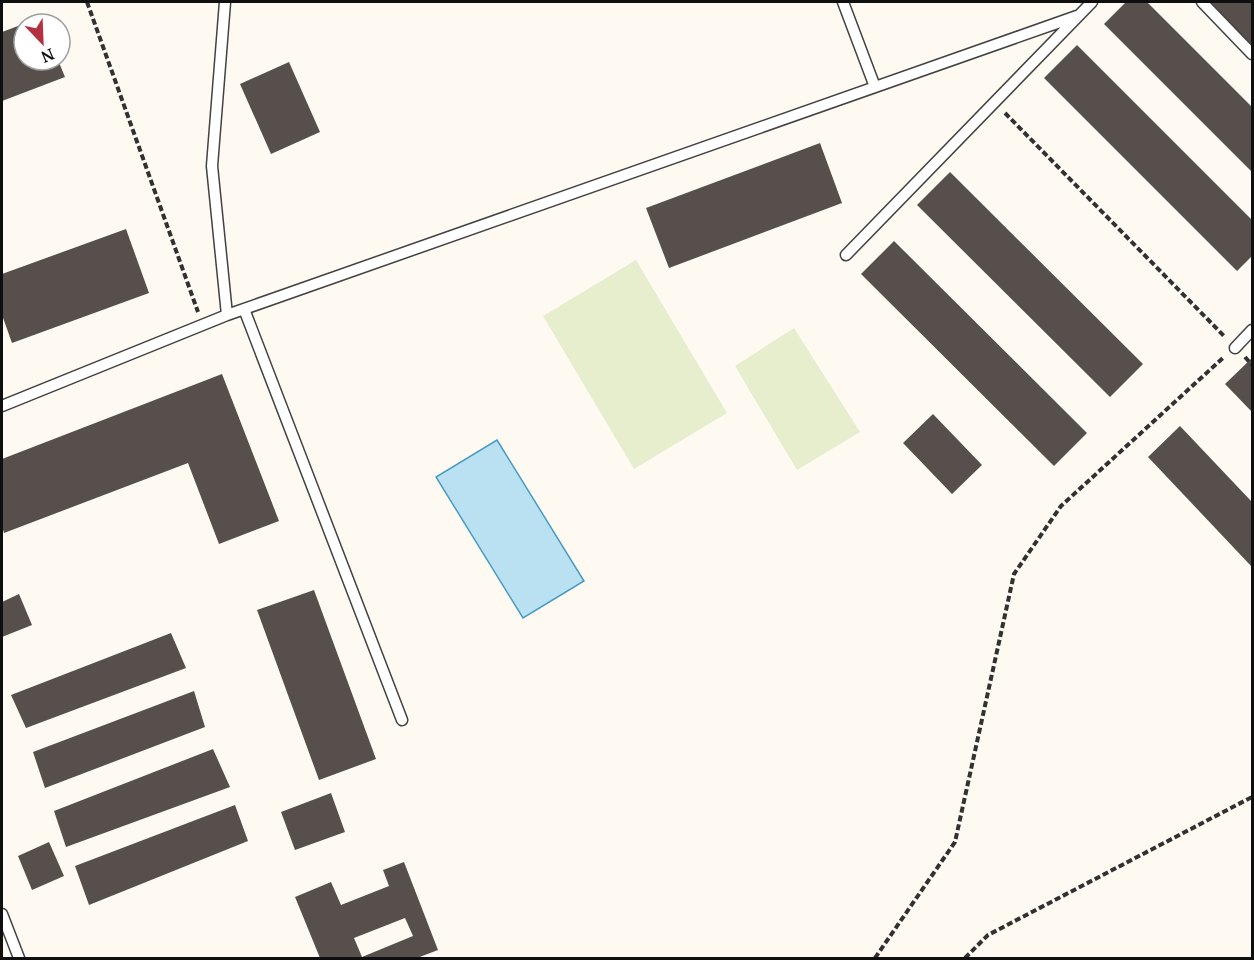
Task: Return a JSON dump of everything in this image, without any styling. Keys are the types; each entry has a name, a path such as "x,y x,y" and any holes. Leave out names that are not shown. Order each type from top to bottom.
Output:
{"lane":[{"path":"225,2 212,166 227,315"},
{"path":"843,2 875,87"},
{"path":"846,255 1092,2"},
{"path":"1202,2 1252,54"},
{"path":"2,406 227,315 1077,16"},
{"path":"244,309 402,720"},
{"path":"1235,348 1252,330"},
{"path":"2,914 19,958"}],"path":[{"path":"87,2 203,325"},
{"path":"994,102 1252,366"},
{"path":"875,958 955,842 1014,574 1061,506 1235,348"},
{"path":"965,958 988,935 1252,797"}],"green space":[{"path":"636,260 727,413 634,469 543,316"},
{"path":"794,328 860,432 797,470 735,366"}],"water":[{"path":"497,440 584,581 523,618 436,477"}],"building":[{"path":"1126,2 1147,2 1252,107 1252,172 1104,24"},
{"path":"1210,2 1252,2 1252,46"},
{"path":"12,28 12,72 63,72 65,77 2,101 2,32"},
{"path":"1077,45 1252,220 1252,256 1237,271 1044,78"},
{"path":"289,62 320,132 271,154 240,84"},
{"path":"820,143 842,203 669,268 646,208"},
{"path":"950,172 1143,364 1110,397 917,205"},
{"path":"126,229 149,293 12,343 2,315 2,274"},
{"path":"894,241 1087,433 1054,466 861,274"},
{"path":"1252,358 1252,412 1225,384"},
{"path":"222,374 279,521 219,544 188,463 4,533 2,526 2,459"},
{"path":"933,414 982,465 952,494 903,443"},
{"path":"1180,426 1252,502 1252,567 1148,457"},
{"path":"314,590 376,759 319,780 257,610"},
{"path":"19,594 32,625 2,637 2,602"},
{"path":"171,633 186,668 26,728 11,695"},
{"path":"194,691 205,727 45,788 33,752"},
{"path":"213,749 230,787 66,847 54,811"},
{"path":"331,793 345,832 295,850 281,812"},
{"path":"235,805 248,841 89,905 75,866"},
{"path":"49,842 64,876 32,890 18,856"},
{"path":"404,862 438,950 417,958 320,958 295,897 331,882 341,905 389,886 383,870","holes":["405,918 413,936 362,957 354,938"]}]}
